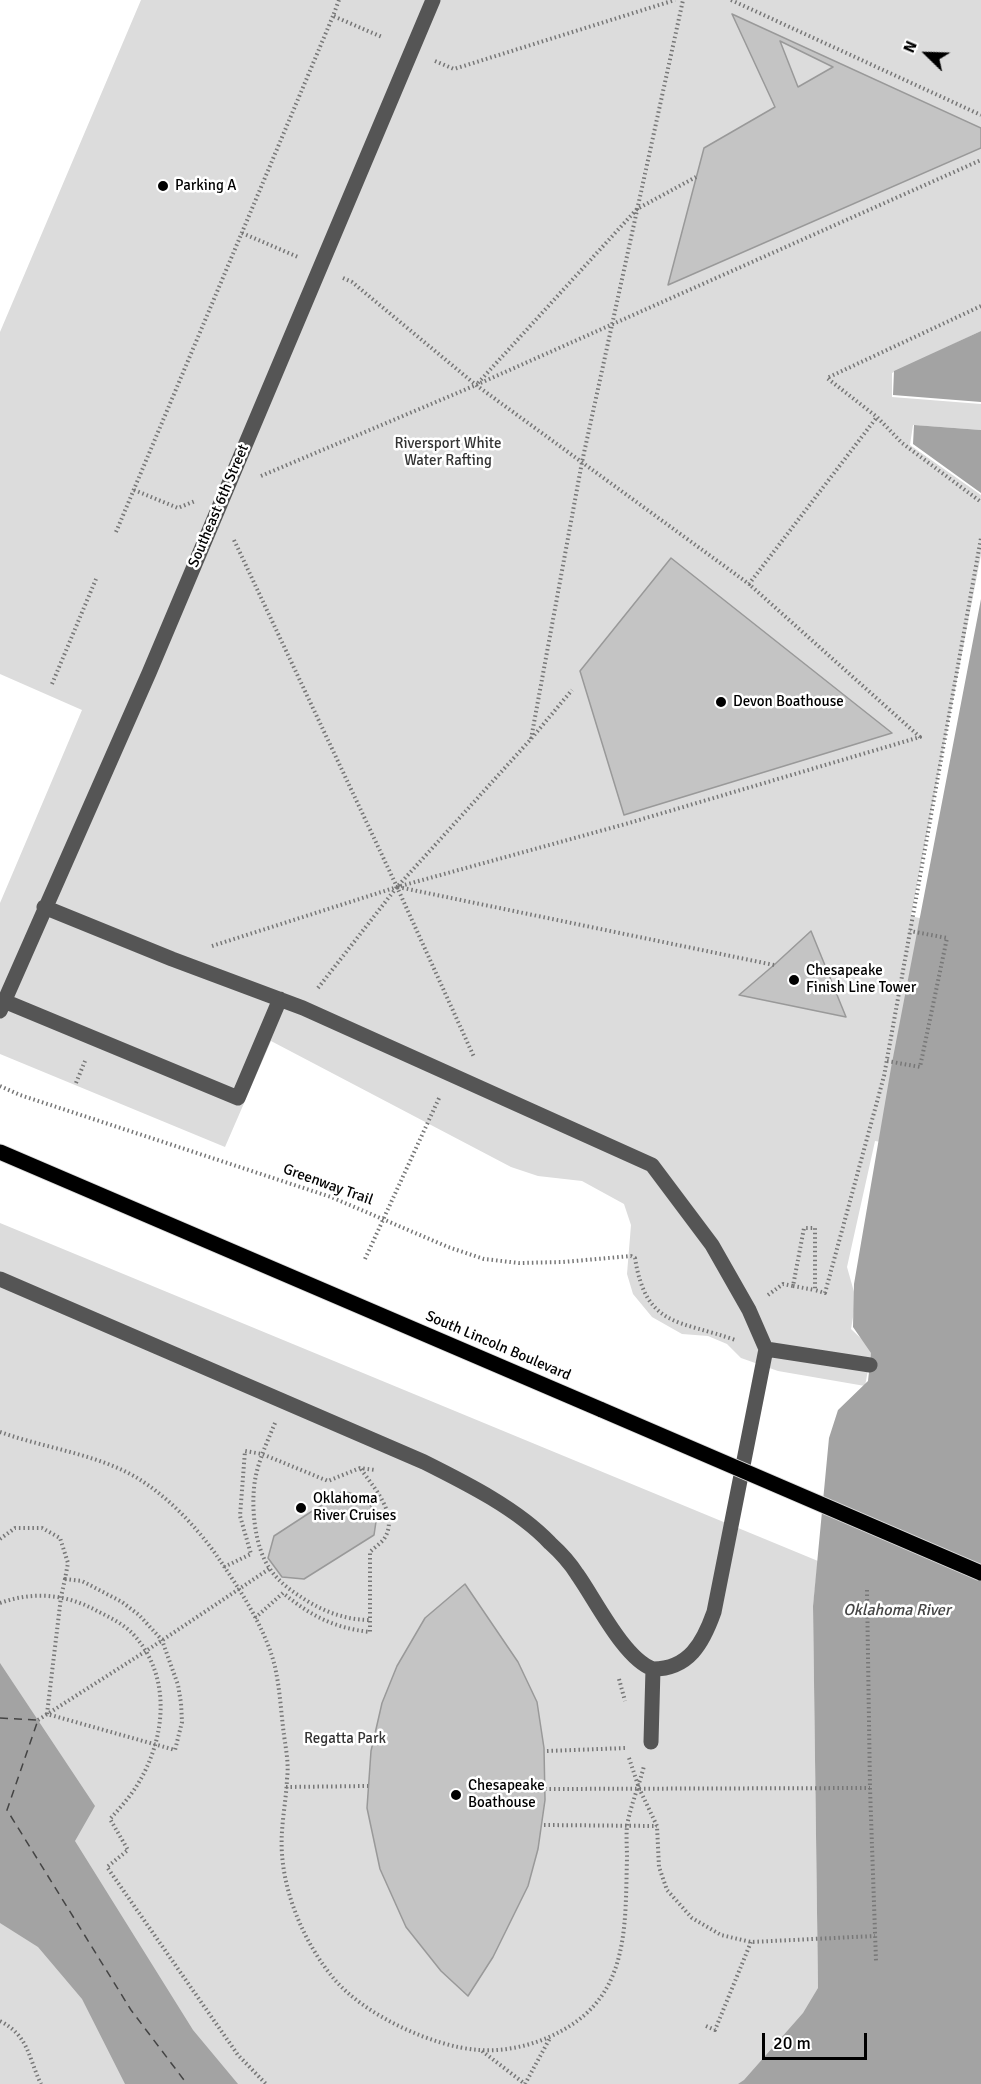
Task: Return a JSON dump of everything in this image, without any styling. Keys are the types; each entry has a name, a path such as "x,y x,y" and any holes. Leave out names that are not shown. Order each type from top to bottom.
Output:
{"main road":[{"name":"South Lincoln Boulevard","path":"0,1152 981,1573"}],"street":[{"name":"Southeast 6th Street","path":"2,1006 148,673 433,0"},
{"path":"0,1279 424,1462 471,1485 523,1520 556,1549 576,1573 617,1635 644,1666 652,1669 672,1667 697,1648 707,1632 714,1612 766,1349 749,1310 712,1245 652,1165 303,1008 44,907"},
{"path":"2,1006 238,1098 280,999"},
{"path":"766,1349 870,1365"},
{"path":"651,1742 652,1669"}],"path":[{"path":"116,532 339,0"},
{"path":"435,61 454,69 675,0"},
{"path":"531,739 582,462 683,0"},
{"path":"731,0 981,115"},
{"path":"333,16 382,37"},
{"path":"134,490 178,508 476,385 981,160"},
{"path":"476,385 637,209 696,177"},
{"path":"172,958 397,886 629,823 920,737 749,584 476,385 352,282 242,233"},
{"path":"981,306 826,378 877,417 902,443 981,502"},
{"path":"749,584 877,417"},
{"path":"749,1310 783,1284 825,1293 887,1061 981,538"},
{"path":"234,540 397,886 490,1092"},
{"path":"52,684 96,579"},
{"path":"303,1008 397,886 531,739 572,690"},
{"path":"397,886 774,965"},
{"path":"887,1061 920,1067 947,938 910,931"},
{"path":"365,1259 450,1074"},
{"name":"Greenway Trail","path":"0,1086 20,1095 331,1197 448,1248 484,1259 519,1263 631,1256 635,1258 641,1285 650,1303 659,1313 680,1324 739,1343"},
{"path":"793,1286 804,1228 814,1228 815,1290"},
{"path":"284,1402 255,1476 253,1517 258,1540 269,1569 284,1585 313,1605 353,1620 370,1620"},
{"path":"0,1432 118,1468 137,1478 159,1492 216,1554 265,1636 275,1667 288,1760 281,1830 284,1872 293,1905 306,1935 335,1980 354,1997 401,2027 438,2042 459,2047 481,2050 503,2049 551,2037 589,2013 606,1990 616,1970 622,1948 625,1919 627,1825 651,1742"},
{"path":"224,1568 251,1554 240,1516 245,1451 262,1454 328,1481 360,1468 383,1472"},
{"path":"255,1618 283,1593 325,1621 348,1629 370,1632 370,1552 385,1537 388,1523 386,1506 360,1468"},
{"path":"0,1539 15,1528 42,1528 60,1538 68,1563 61,1597 47,1714"},
{"path":"38,1720 269,1569"},
{"path":"47,1714 175,1750 182,1722 178,1685 162,1640 139,1614 122,1602 82,1581 65,1579"},
{"path":"867,1590 870,1788 876,1960"},
{"path":"0,1604 24,1597 70,1598 118,1622 132,1633 146,1651 161,1694 161,1714 154,1745 137,1786 110,1819 128,1850 107,1867 238,2055 266,2084"},
{"path":"616,1672 625,1703"},
{"path":"626,1737 626,1748 639,1788 657,1826 659,1867 667,1890 692,1918 721,1935 752,1941 875,1936"},
{"path":"546,1751 626,1748"},
{"path":"286,1787 368,1786"},
{"path":"545,1789 870,1788"},
{"path":"544,1825 657,1826"},
{"path":"706,2026 715,2030 752,1941"},
{"path":"0,2021 8,2025 25,2042 41,2084"},
{"path":"481,2050 525,2084 551,2037"}],"green space":[{"name":"Riversport White Water Rafting","path":"141,0 981,0 981,331 892,373 892,397 981,404 981,430 913,425 910,445 981,495 981,555 911,916 960,928 932,1150 875,1141 847,1267 856,1299 851,1329 872,1349 865,1386 778,1371 741,1358 727,1344 708,1336 682,1334 652,1317 633,1294 627,1274 631,1225 624,1204 582,1181 538,1176 511,1167 271,1041 225,1147 0,1054 0,903 82,710 0,674 0,332"},
{"name":"Regatta Park","path":"0,1223 818,1561 813,1606 818,1988 833,2084 0,2084"}],"water":[{"path":"981,331 981,402 893,395 894,371"},
{"path":"914,425 981,430 981,493 913,444"},
{"name":"Oklahoma River","path":"981,599 981,2084 738,2084 803,2013 818,1988 813,1606 829,1438 838,1410 868,1381 871,1353 853,1327 854,1284 891,1068"},
{"path":"0,1663 95,1806 75,1841 193,2030 238,2084 125,2084 82,1999 38,1947 0,1923"}],"building":[{"path":"732,14 981,128 981,148 668,285 704,148 775,107","holes":["780,41 833,67 798,87"]},
{"name":"Devon Boathouse","path":"671,558 892,733 624,815 580,671"},
{"name":"Chesapeake Finish Line Tower","path":"811,931 846,1017 739,995 774,965"},
{"path":"343,1491 364,1497 377,1515 374,1535 304,1579 282,1577 268,1558 274,1536"},
{"name":"Chesapeake Boathouse","path":"465,1584 518,1662 537,1702 544,1748 545,1800 538,1849 528,1886 493,1957 468,1996 441,1971 406,1927 380,1869 367,1808 371,1751 382,1703 397,1666 425,1618"}],"ferry route":[{"path":"0,1718 38,1720 7,1810 131,2010 187,2084"}],"place":[{"name":"Parking A","path":"163,186"},
{"name":"Devon Boathouse","path":"721,702"},
{"name":"Chesapeake Finish Line Tower","path":"794,980"},
{"name":"Oklahoma River Cruises","path":"301,1508"},
{"name":"Chesapeake Boathouse","path":"456,1795"}]}
